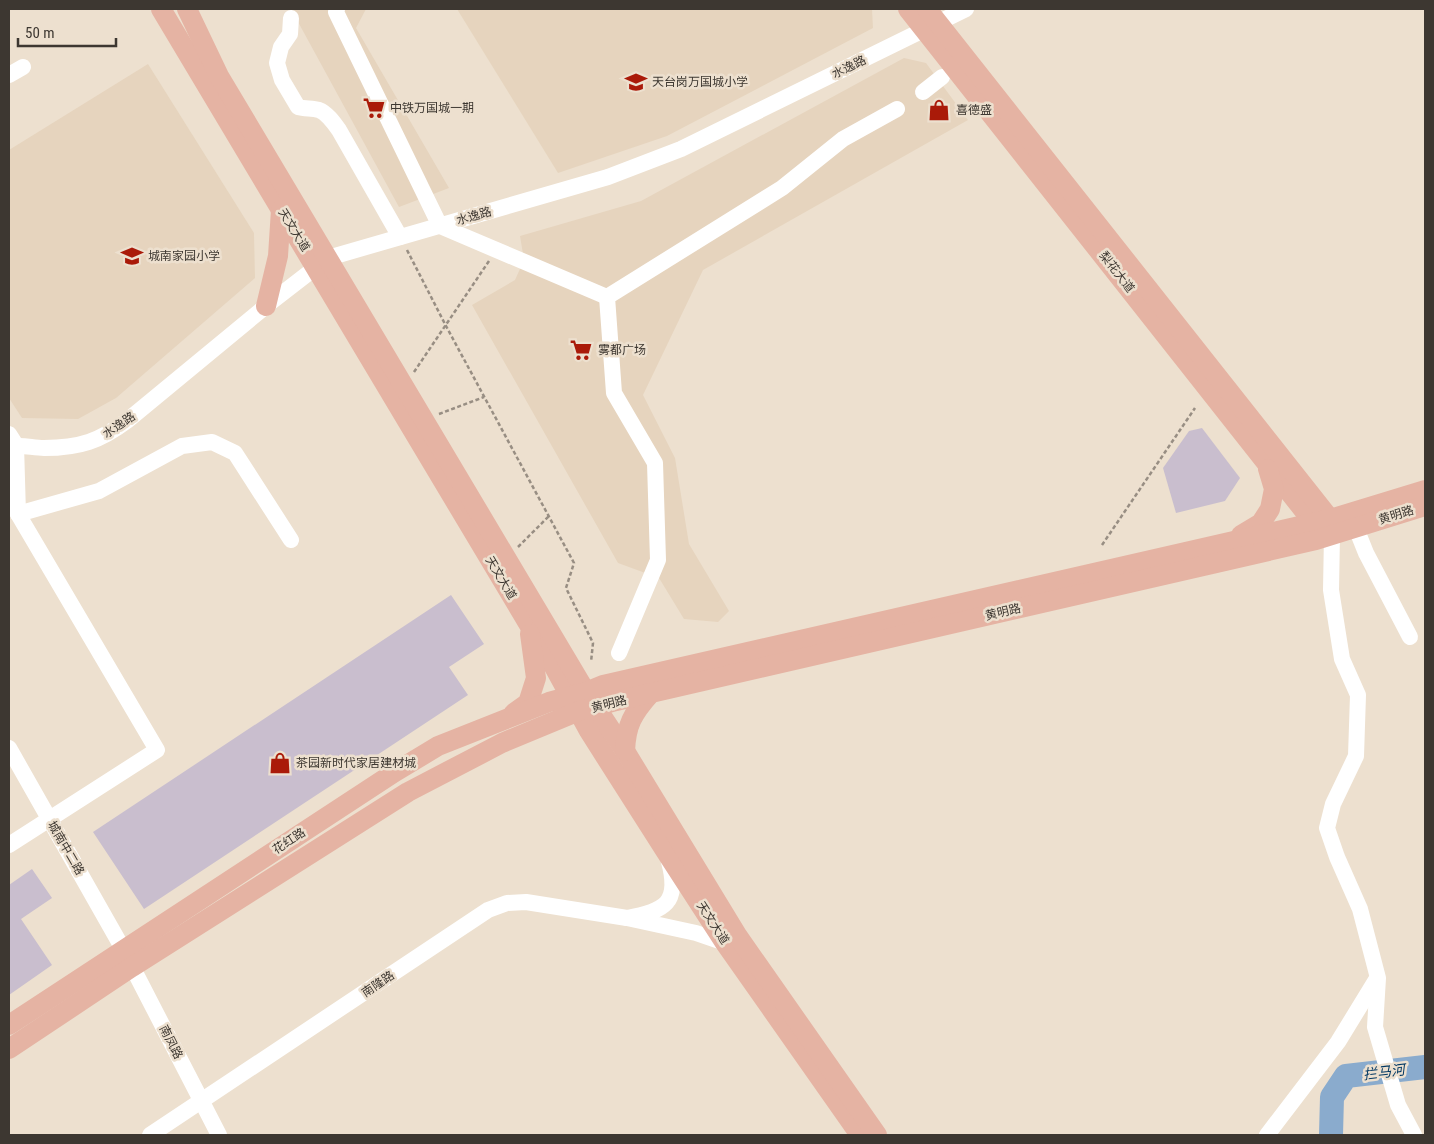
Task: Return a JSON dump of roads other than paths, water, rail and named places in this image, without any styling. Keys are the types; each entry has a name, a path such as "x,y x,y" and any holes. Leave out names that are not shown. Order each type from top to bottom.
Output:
{"main road":[{"name":"天文大道","path":"161,9 281,210 322,263 583,702 589,732 725,942 860,1135"},
{"name":"天文大道","path":"187,9 219,76 322,263 528,624 583,702 625,751 737,935 877,1135"},
{"name":"梨花大道","path":"908,9 930,20 1323,529"},
{"name":"梨花大道","path":"930,20 1266,462 1323,529"},
{"path":"266,306 278,256 281,210"},
{"path":"1233,541 1260,523 1270,508 1274,489 1266,462"},
{"name":"黄明路","path":"583,702 650,694 1323,529 1425,490"},
{"name":"黄明路","path":"583,702 603,685 1233,541 1323,529 1356,528 1425,506"},
{"path":"506,718 528,703 534,689 536,678 528,624"},
{"path":"625,751 625,738 630,721 636,709 650,694"},
{"name":"花红路","path":"9,1049 128,958 395,772 438,746 549,702 583,702"},
{"name":"花红路","path":"9,1025 128,958 408,792 583,702"},
{"path":"395,772 417,762 422,762 428,767 427,774 408,792"}],"street":[{"path":"336,9 440,226 607,297"},
{"name":"水逸路","path":"11,442 45,448 86,444 108,435 266,306 322,263 400,237 608,177 682,149 930,20 966,9"},
{"path":"291,18 290,34 281,47 277,63 282,80 298,106 307,110 319,110 328,116 340,130 400,237"},
{"path":"9,75 23,67"},
{"path":"923,92 942,77"},
{"path":"607,297 782,188 843,139 897,109"},
{"path":"607,297 614,393 655,463 658,560 619,653"},
{"path":"9,845 157,750 18,514 11,442"},
{"path":"18,514 99,490 182,446 212,442 235,453 291,540"},
{"path":"1356,528 1366,553 1410,637"},
{"path":"1323,529 1342,659 1358,695 1356,756 1333,804 1327,828 1337,857 1360,909 1378,978 1375,1027 1398,1105 1414,1135"},
{"name":"城南中二路","path":"9,748 128,958"},
{"path":"627,918 650,914 660,909 667,902 672,892 674,879 666,852"},
{"name":"南隆路","path":"150,1135 488,910 507,904 526,902 627,918 696,933 725,942"},
{"name":"南凤路","path":"128,958 219,1135"},
{"path":"1267,1135 1338,1042 1378,978"}],"waterway":[{"name":"拦马河","path":"1331,1135 1332,1097 1346,1076 1425,1067"}],"place":[{"name":"天台岗万国城小学","path":"636,82"},
{"name":"中铁万国城一期","path":"374,108"},
{"name":"喜德盛","path":"939,110"},
{"name":"城南家园小学","path":"132,256"},
{"name":"雾都广场","path":"581,350"},
{"name":"茶园新时代家居建材城","path":"280,763"}]}
